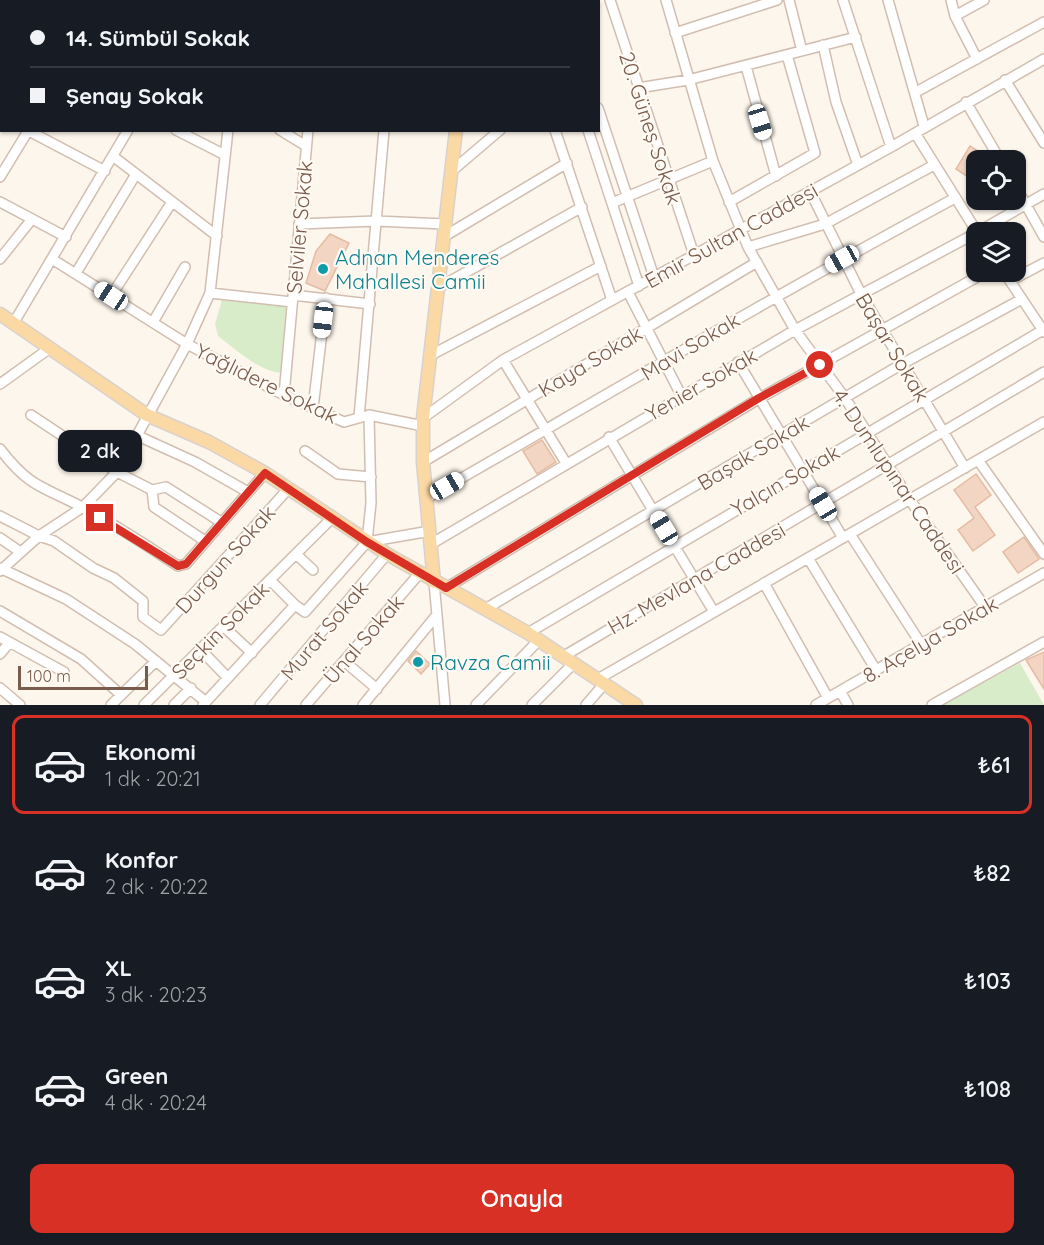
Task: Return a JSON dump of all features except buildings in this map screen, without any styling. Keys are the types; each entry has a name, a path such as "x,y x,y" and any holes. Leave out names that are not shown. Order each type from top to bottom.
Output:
{"main road":[{"path":"434,582 423,462 423,422 456,132"},
{"path":"0,314 147,415 209,442 265,473 367,542 419,574 487,608 534,636 636,705"}],"street":[{"name":"20. Güneş Sokak","path":"610,0 694,255"},
{"name":"4. Dumlupınar Caddesi","path":"666,0 713,161 748,247 795,330 845,398 910,500 984,608"},
{"path":"675,33 777,0"},
{"path":"789,0 802,51"},
{"path":"843,0 891,147"},
{"path":"888,0 924,126"},
{"path":"951,0 955,16 977,59"},
{"path":"955,16 984,0"},
{"path":"916,92 1044,22"},
{"path":"638,88 688,80 856,37"},
{"path":"823,45 836,102 858,165"},
{"path":"729,202 815,153 787,55"},
{"name":"Emir Sultan Caddesi","path":"423,422 503,360 891,147 1044,59"},
{"path":"746,66 776,176"},
{"path":"1005,80 1044,143"},
{"path":"966,102 994,150"},
{"path":"600,114 654,277"},
{"path":"0,177 26,132"},
{"path":"29,132 105,171"},
{"path":"13,324 127,132"},
{"path":"180,132 225,155"},
{"path":"228,132 210,293 187,344 117,472 83,507 39,536 0,569 66,599 156,661 191,688 205,704 295,605"},
{"path":"283,132 306,146"},
{"name":"Selviler Sokak","path":"284,395 308,132"},
{"path":"359,418 384,132"},
{"path":"453,170 498,132"},
{"path":"556,132 612,300"},
{"path":"589,132 639,286"},
{"path":"915,133 970,222"},
{"path":"114,157 217,236"},
{"path":"612,203 713,161"},
{"path":"299,224 376,221 445,230 567,164"},
{"path":"748,247 825,224 934,165"},
{"path":"76,273 136,174"},
{"name":"Başar Sokak","path":"810,191 861,294 965,468"},
{"name":"Yenier Sokak","path":"1026,205 1044,194"},
{"name":"Mavi Sokak","path":"427,498 664,363 775,296 955,198"},
{"path":"0,202 66,237"},
{"path":"111,296 172,202"},
{"path":"1026,205 1044,237"},
{"path":"438,288 582,207"},
{"name":"Yenier Sokak","path":"996,222 1017,210"},
{"path":"0,260 32,219"},
{"name":"Yenier Sokak","path":"430,537 566,463 795,330 966,239"},
{"name":"Yağlıdere Sokak","path":"52,259 187,344 284,395 344,422 369,415 423,422"},
{"name":"Kaya Sokak","path":"423,462 757,262"},
{"path":"1026,273 1044,263"},
{"path":"431,355 601,266"},
{"path":"153,322 185,267"},
{"path":"446,588 759,398 968,282"},
{"path":"1011,282 1043,331"},
{"path":"628,291 681,395"},
{"path":"210,293 326,298 370,304"},
{"path":"314,408 326,298"},
{"name":"Başak Sokak","path":"487,608 902,364 1022,299"},
{"path":"1034,317 1044,312"},
{"name":"Yalçın Sokak","path":"476,705 534,636 674,545 1043,331"},
{"path":"0,384 50,348"},
{"path":"503,360 566,463"},
{"path":"738,362 823,504 921,644"},
{"name":"Hz. Mevlana Caddesi","path":"532,705 569,660 694,578 1044,372"},
{"path":"31,415 117,472 152,490 166,487 221,522"},
{"path":"270,580 305,612 367,542 370,477 369,415"},
{"path":"586,705 601,681 714,612 1044,422"},
{"path":"136,435 195,462 248,492"},
{"path":"609,437 714,612"},
{"path":"0,449 19,474 40,489 83,507 178,566 186,564 265,473"},
{"path":"305,451 338,474 370,477"},
{"path":"978,460 1044,554"},
{"name":"Durgun Sokak","path":"39,536 54,541 93,568 114,578 143,602 143,617 161,630 289,488"},
{"path":"152,490 154,507 205,541"},
{"path":"0,516 39,536"},
{"name":"Seçkin Sokak","path":"144,705 333,517"},
{"path":"367,542 430,537"},
{"path":"0,538 19,551"},
{"path":"296,554 313,570"},
{"name":"Murat Sokak","path":"260,705 387,554"},
{"path":"808,558 876,670"},
{"name":"8. Açelya Sokak","path":"816,705 1044,573"},
{"name":"Ünal Sokak","path":"306,705 419,574"},
{"path":"434,582 435,617 445,705"},
{"path":"764,583 828,698"},
{"path":"0,611 81,659 121,695"},
{"path":"365,704 435,617"},
{"path":"223,626 252,653"},
{"path":"0,637 64,672"},
{"path":"932,705 1044,642"},
{"path":"0,654 9,643"},
{"path":"200,650 228,678"},
{"path":"111,705 156,661"},
{"path":"344,661 376,689"},
{"path":"0,688 20,705"},
{"path":"174,705 191,688"},
{"path":"840,691 848,705"}],"green space":[{"path":"222,300 290,305 282,373 265,369 218,336 215,324"},
{"path":"1020,663 1044,705 943,705"}],"place":[{"name":"Adnan Menderes Mahallesi Camii","path":"323,269"},
{"name":"Ravza Camii","path":"418,662"}],"route":[{"path":"100,518 178,566 186,564 265,473 367,542 446,588 759,398 820,365"}]}
